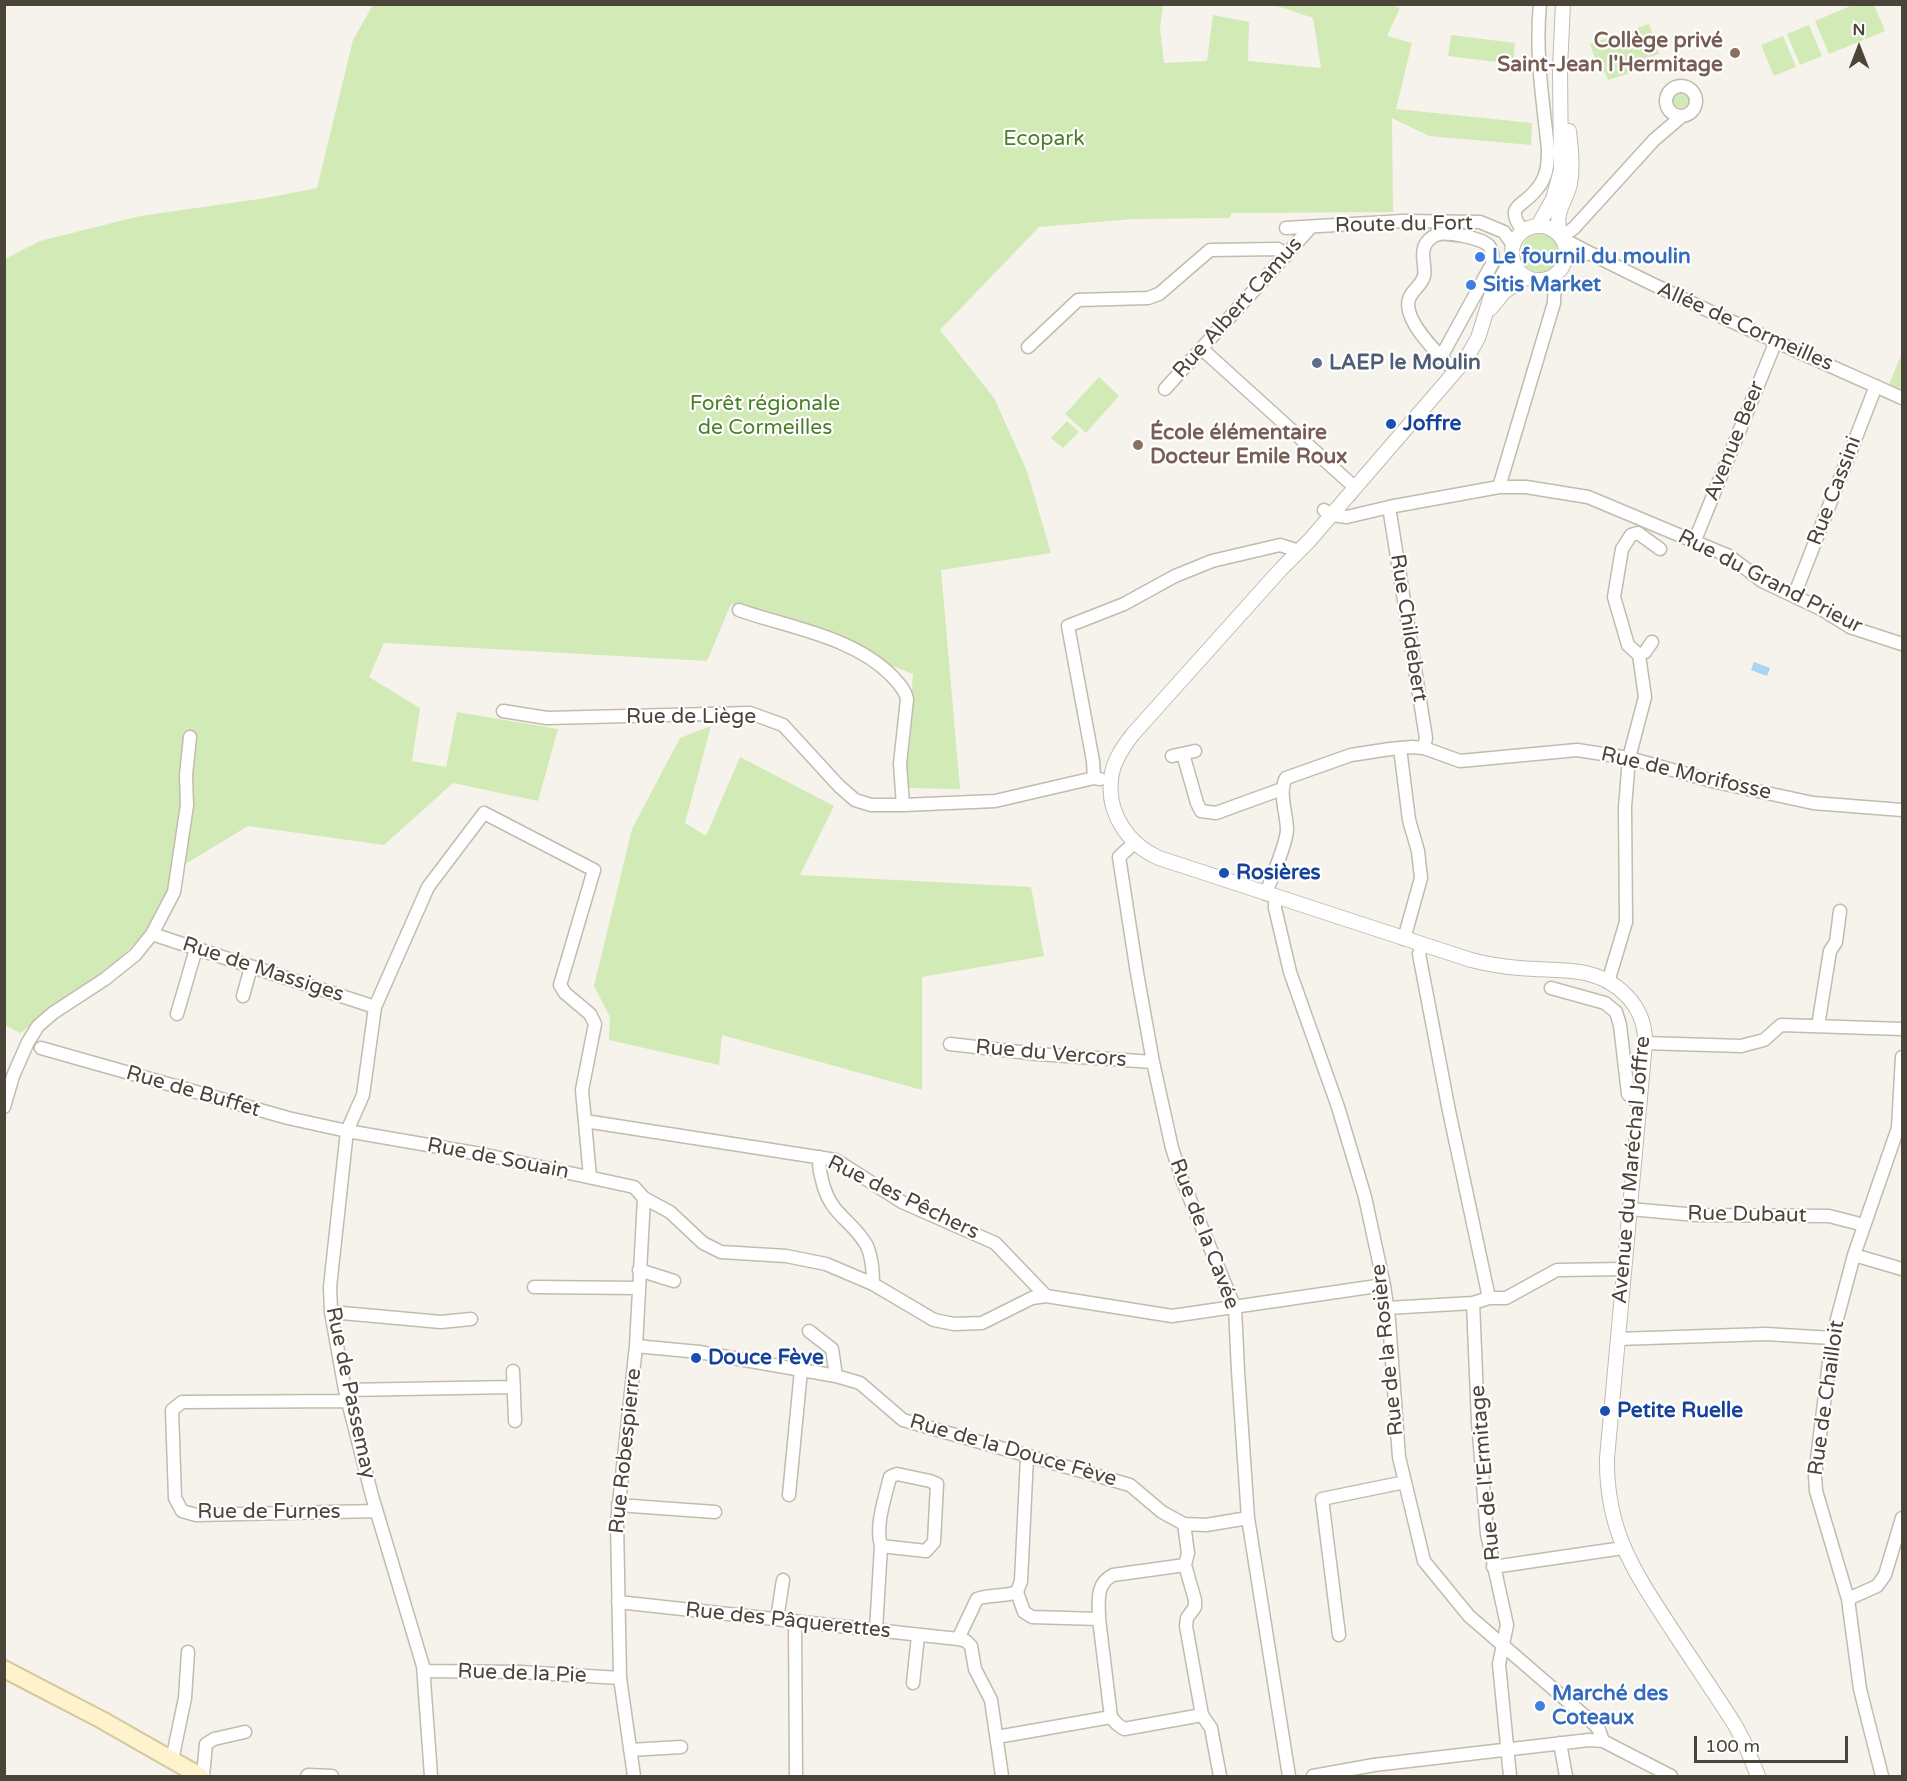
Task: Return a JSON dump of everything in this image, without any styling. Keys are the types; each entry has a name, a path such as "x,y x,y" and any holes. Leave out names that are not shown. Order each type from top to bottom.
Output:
{"main road":[{"path":"4,1669 202,1776"}],"street":[{"path":"1522,231 1515,220 1514,212 1517,206 1535,192 1546,173 1548,162 1537,57 1540,4"},
{"path":"1538,226 1552,199 1560,175 1560,70 1563,4"},
{"path":"1513,252 1517,267 1527,277 1539,280 1555,274 1564,265 1566,258 1561,237 1559,211 1570,184 1572,159 1560,70"},
{"path":"1561,237 1574,228 1654,140 1682,116 1692,112 1696,104 1695,95 1689,88 1681,86 1672,88 1666,100 1668,110 1666,129"},
{"path":"1668,110 1674,115 1682,116"},
{"name":"Route du Fort","path":"1286,228 1403,222 1480,222 1504,232 1513,252"},
{"path":"1328,513 1435,394 1473,348 1487,313 1492,293 1522,231 1538,226 1550,228 1561,237"},
{"name":"Rue Albert Camus","path":"1165,389 1311,227"},
{"path":"1441,357 1492,264 1493,257 1489,245 1483,241 1443,233 1432,237 1423,249 1424,277 1410,296 1408,304 1413,320 1429,345 1441,357 1455,371"},
{"name":"Allée de Cormeilles","path":"1561,237 1589,254 1902,398"},
{"path":"1028,347 1078,300 1148,298 1159,294 1210,250 1278,249 1286,256"},
{"path":"1566,258 1575,253 1589,254"},
{"path":"1499,486 1554,303 1555,274"},
{"path":"1487,313 1505,291 1527,277"},
{"name":"Avenue Beer","path":"1695,540 1776,341"},
{"path":"1202,349 1350,489"},
{"name":"Rue Cassini","path":"1794,596 1876,386"},
{"name":"Rue du Grand Prieur","path":"1328,513 1347,517 1499,486 1526,487 1588,498 1695,540 1729,556 1762,581 1821,609 1850,627 1902,644"},
{"name":"Rue Childebert","path":"1389,507 1426,738 1424,748"},
{"name":"Avenue du Maréchal Joffre","path":"1328,513 1322,527 1297,550 1133,734 1117,760 1111,780 1115,812 1124,831 1134,843 1159,858 1478,962 1582,973 1608,982 1626,995 1639,1011 1644,1025 1645,1043 1606,1475 1611,1509 1623,1548 1642,1584 1741,1734 1758,1776"},
{"name":"Avenue du Maréchal Joffre","path":"1297,550 1305,534 1328,513"},
{"path":"1648,540 1653,524"},
{"path":"1608,982 1626,922 1624,843 1629,758 1645,697 1639,656 1628,645 1614,597 1622,549 1631,535 1638,533 1660,549"},
{"path":"1111,780 1094,778 1093,761 1068,626 1124,604 1175,576 1212,561 1280,545 1297,550"},
{"path":"739,610 859,651 880,665 900,685 907,699 900,764 903,805"},
{"path":"1639,656 1652,642"},
{"name":"Rue de Liège","path":"503,711 547,718 750,713 783,725 839,786 855,800 871,805 995,801 1094,778"},
{"path":"4,1107 13,1076 38,1026 135,955 152,934 174,892 187,805 186,775 190,737"},
{"path":"1400,748 1409,820 1418,851 1421,878 1404,939"},
{"name":"Rue de Morifosse","path":"1282,789 1286,778 1350,755 1400,748 1424,748 1460,761 1577,750 1629,758 1716,782 1813,803 1902,810"},
{"path":"1184,754 1201,811 1216,813 1282,789 1287,815 1286,834 1270,896"},
{"name":"Rue de Passemay","path":"431,1776 424,1671 376,1511 347,1396 331,1312 330,1287 347,1131 363,1095 375,1007 428,887 484,813 594,870 560,985 565,993 590,1014 595,1024 582,1090 585,1121"},
{"name":"Rue de la Cavée","path":"1134,843 1119,857 1153,1062 1177,1165 1235,1308 1248,1518 1289,1776"},
{"name":"Rue de la Rosière","path":"1270,896 1290,972 1338,1107 1362,1186 1384,1285 1399,1456 1424,1561 1469,1616 1594,1724 1603,1741"},
{"path":"1818,1026 1830,951 1836,942 1840,910"},
{"name":"Rue de Massiges","path":"152,934 375,1007"},
{"path":"1422,945 1419,954 1489,1298"},
{"path":"177,1014 196,949"},
{"path":"243,996 251,967"},
{"path":"1551,988 1605,1003 1616,1012 1620,1025 1628,1094 1640,1101"},
{"path":"1645,1043 1741,1046 1764,1040 1781,1025 1902,1029"},
{"name":"Rue du Vercors","path":"950,1044 1037,1054 1153,1062"},
{"name":"Rue de Buffet","path":"40,1048 288,1118 347,1131"},
{"name":"Rue de Chailloit","path":"1882,1776 1860,1689 1848,1599 1816,1491 1815,1476 1832,1338 1864,1225 1896,1156 1902,1057"},
{"path":"585,1121 590,1177"},
{"name":"Rue des Pêchers","path":"585,1121 836,1160 902,1202 995,1243 1046,1296"},
{"name":"Rue de Souain","path":"347,1131 486,1155 634,1187 644,1197 670,1212 703,1243 721,1252 786,1256 826,1264 873,1284 934,1320 954,1324 982,1323 1032,1298 1046,1296"},
{"path":"820,1157 818,1166 824,1193 834,1210 863,1240 868,1249 873,1284"},
{"name":"Rue Robespierre","path":"634,1776 620,1678 618,1505 636,1346 644,1197"},
{"name":"Rue Dubaut","path":"1630,1209 1698,1215 1829,1216 1864,1225"},
{"path":"1854,1255 1902,1269"},
{"path":"1387,1308 1473,1303 1489,1298 1506,1298 1557,1270 1624,1269"},
{"path":"639,1270 674,1281"},
{"path":"1046,1296 1172,1316 1384,1285"},
{"path":"534,1287 639,1288"},
{"name":"Rue de l'Ermitage","path":"1473,1303 1478,1421 1487,1534 1507,1625 1499,1664 1510,1776"},
{"path":"331,1312 441,1322 471,1319"},
{"path":"809,1332 832,1349 836,1376"},
{"path":"1618,1339 1766,1334 1832,1338"},
{"name":"Rue de la Douce Fève","path":"636,1346 699,1352 836,1376 861,1383 903,1420 1130,1485 1162,1512 1184,1524"},
{"path":"789,1495 801,1370"},
{"path":"513,1371 515,1421"},
{"path":"347,1396 514,1387"},
{"name":"Rue de Furnes","path":"347,1396 182,1402 172,1410 176,1498 182,1511 196,1515 376,1511"},
{"path":"1027,1457 1021,1581 1017,1592 1024,1612 1032,1617 1099,1619"},
{"path":"876,1630 882,1546 879,1538 890,1477 897,1473 936,1484 934,1542 926,1551 882,1546"},
{"path":"1339,1635 1322,1498 1405,1482"},
{"path":"618,1505 715,1512"},
{"path":"1220,1776 1211,1728 1202,1715 1186,1626 1195,1600 1185,1565 1188,1553 1184,1524 1206,1525 1248,1518"},
{"path":"1848,1599 1877,1586 1885,1575 1902,1518"},
{"path":"1493,1567 1623,1548"},
{"path":"1185,1565 1113,1575 1106,1579 1100,1590 1099,1619 1111,1717 1117,1725 1124,1729 1202,1715"},
{"path":"777,1619 783,1580"},
{"path":"1002,1776 991,1700 975,1669 971,1646 966,1641 958,1639 977,1599 988,1594 1017,1592"},
{"name":"Rue des Pâquerettes","path":"618,1602 958,1639"},
{"path":"795,1621 795,1776"},
{"path":"913,1683 918,1636"},
{"path":"171,1760 185,1698 188,1652"},
{"name":"Rue de la Pie","path":"424,1671 520,1672 620,1678"},
{"path":"997,1737 1111,1717"},
{"path":"202,1776 206,1744 214,1738 245,1732"},
{"path":"1313,1776 1375,1771 1507,1748 1589,1740 1603,1741 1671,1776"},
{"path":"1560,1743 1566,1776"},
{"path":"630,1750 681,1747"},
{"path":"307,1776 332,1776"}],"green space":[{"path":"1855,4 1874,5 1885,31 1829,54 1815,21"},
{"name":"Forêt régionale de Cormeilles","path":"373,5 1163,5 1160,29 1164,63 1207,61 1213,15 1249,22 1248,61 1321,68 1313,18 1277,5 1392,5 1400,8 1387,36 1412,43 1396,109 1532,123 1531,145 1429,136 1392,118 1393,212 1231,213 1230,218 1133,219 1039,227 940,330 994,398 1027,471 1051,553 941,570 960,789 905,788 913,674 731,604 707,661 384,643 369,677 420,708 412,761 446,767 457,712 558,729 538,801 453,783 384,845 248,826 182,866 151,926 109,970 20,1033 5,1025 5,259 40,241 140,216 266,198 317,188 353,40"},
{"path":"1649,24 1659,54 1628,64 1631,73 1608,80 1605,72 1600,74 1590,44"},
{"path":"1809,25 1822,56 1800,65 1787,34"},
{"path":"1451,35 1515,43 1513,64 1448,56"},
{"path":"1783,36 1796,67 1774,76 1761,45"},
{"path":"1681,92 1689,100 1681,108 1673,100"},
{"path":"1540,234 1547,235 1553,240 1558,246 1558,260 1553,266 1547,271 1540,272 1533,271 1527,266 1522,260 1521,253 1522,246 1527,240 1533,235"},
{"path":"1902,353 1902,393 1888,387"},
{"path":"1099,377 1119,396 1086,433 1065,414"},
{"path":"1067,421 1079,432 1063,448 1051,438"},
{"path":"711,726 685,823 706,836 740,757 834,806 800,875 1031,887 1044,956 922,977 922,1090 722,1035 719,1065 609,1040 610,1017 594,986 632,829 680,738"}],"water":[{"path":"1754,662 1770,668 1767,676 1751,670"}],"place":[{"name":"Collège privé Saint-Jean l'Hermitage","path":"1735,53"},
{"name":"Le fournil du moulin","path":"1480,257"},
{"name":"Sitis Market","path":"1471,285"},
{"name":"LAEP le Moulin","path":"1317,363"},
{"name":"Joffre","path":"1391,424"},
{"name":"École élémentaire Docteur Emile Roux","path":"1138,445"},
{"name":"Rosières","path":"1224,873"},
{"name":"Douce Fève","path":"696,1358"},
{"name":"Petite Ruelle","path":"1605,1411"},
{"name":"Marché des Coteaux","path":"1540,1706"}],"park label":[{"name":"Ecopark","path":"1044,139"}]}
